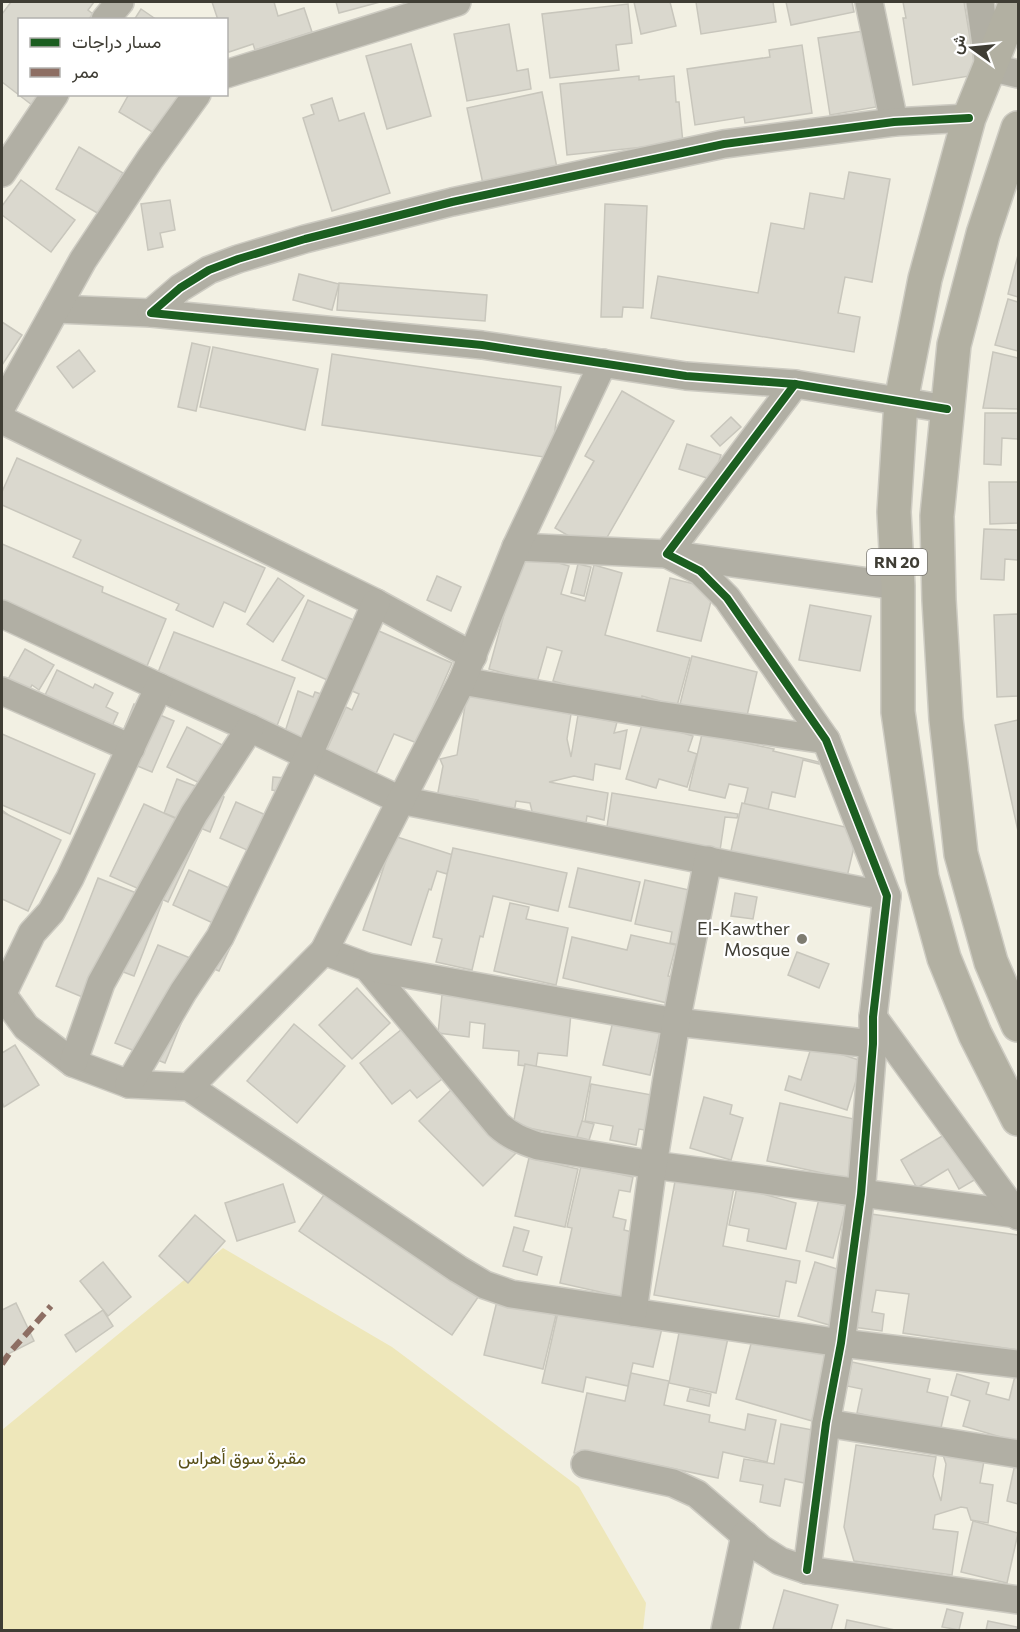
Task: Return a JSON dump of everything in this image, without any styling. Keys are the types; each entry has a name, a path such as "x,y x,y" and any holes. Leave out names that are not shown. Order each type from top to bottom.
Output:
{"main road":[{"name":"RN 20","path":"1016,2 1004,71 969,118 925,279 901,401 894,512 898,586 898,712 922,878 944,958 975,1034 1018,1119"},
{"name":"RN 20","path":"1018,128 983,234 954,345 937,516 946,719 961,854 991,962 1018,1026"}],"street":[{"path":"107,18 120,2"},
{"path":"228,73 457,2"},
{"path":"869,2 894,122"},
{"path":"980,2 1004,71"},
{"path":"2,172 54,96"},
{"path":"2,406 83,260 150,159 196,96"},
{"path":"151,313 180,288 209,270 238,259 452,202 724,144 894,122 969,118"},
{"path":"56,309 151,313 482,345 686,376 795,384 947,409"},
{"path":"189,1087 324,951 462,681 516,547 603,363"},
{"path":"667,554 795,384"},
{"path":"2,420 376,603 473,656"},
{"path":"516,547 667,554 898,586"},
{"path":"667,554 699,571 727,598 826,740 887,896 873,1017 873,1044 861,1194 841,1343 826,1423 807,1570"},
{"path":"129,1084 183,992 220,937 308,756 376,603"},
{"path":"2,614 400,800 887,896"},
{"path":"462,681 658,715 826,740"},
{"path":"159,687 65,886 51,912 32,933 2,994 26,1027 73,1063 129,1084 189,1087 458,1269 485,1285 511,1294 841,1343 1018,1364"},
{"path":"2,691 130,748"},
{"path":"73,1063 101,983 194,814 250,728"},
{"path":"633,1312 676,1022 708,860"},
{"path":"324,951 367,967 676,1022 873,1044"},
{"path":"367,967 498,1125 509,1135 538,1146 653,1166 1018,1215"},
{"path":"873,1017 1018,1215"},
{"path":"826,1423 1018,1454"},
{"path":"585,1464 673,1483 697,1494 780,1561 807,1570 1018,1600"},
{"path":"725,1630 745,1535"}],"green space":[{"name":"مقبرة سوق أهراس","path":"223,1248 392,1347 579,1487 646,1603 643,1630 2,1630 2,1430"}],"building":[{"path":"11,2 94,2 88,10 93,14 90,18 18,18 18,94 2,82 2,14"},
{"path":"212,2 274,2 278,16 304,8 312,32 255,50 253,44 229,52 228,18 217,18"},
{"path":"336,2 380,2 339,13"},
{"path":"634,2 670,2 676,26 641,34"},
{"path":"696,2 773,2 776,22 701,34"},
{"path":"786,2 852,2 854,12 791,25"},
{"path":"903,2 964,2 976,75 913,85 903,18 906,18"},
{"path":"628,4 632,43 616,45 619,70 550,78 542,14"},
{"path":"141,9 154,18 135,18"},
{"path":"509,24 517,71 528,69 531,89 467,101 454,34"},
{"path":"863,31 876,107 830,115 818,38"},
{"path":"411,44 431,116 387,129 366,56"},
{"path":"802,45 812,113 745,123 744,117 695,125 687,69 770,57 769,50"},
{"path":"639,76 639,80 674,76 683,143 567,155 560,84"},
{"path":"542,92 557,168 483,184 467,108"},
{"path":"20,96 39,96 32,105"},
{"path":"128,96 184,96 159,136 119,112"},
{"path":"332,98 339,121 364,113 390,193 332,211 303,118 314,114 311,105"},
{"path":"79,147 123,173 99,214 56,189"},
{"path":"849,172 890,179 872,282 845,277 838,313 860,317 854,352 651,318 658,276 758,293 771,223 804,229 810,193 844,199"},
{"path":"21,180 75,220 51,252 2,215 2,206"},
{"path":"170,200 175,230 160,233 163,247 148,250 141,204"},
{"path":"605,204 647,206 643,308 623,307 622,317 601,317"},
{"path":"1018,255 1018,297 1008,294"},
{"path":"299,274 339,284 332,310 293,300"},
{"path":"339,283 487,295 485,321 337,310"},
{"path":"1008,299 1018,302 1018,351 995,345"},
{"path":"2,322 22,335 2,365"},
{"path":"192,343 210,347 196,411 178,407"},
{"path":"213,347 318,369 305,430 200,407"},
{"path":"79,350 95,371 73,388 57,367"},
{"path":"993,352 1018,358 1018,409 983,408"},
{"path":"332,354 561,387 551,458 322,425"},
{"path":"622,391 674,421 598,553 555,528 594,461 585,456"},
{"path":"985,413 1018,413 1018,439 1002,438 1001,465 984,464"},
{"path":"731,417 741,427 720,446 711,436"},
{"path":"687,444 721,455 713,480 679,469"},
{"path":"17,458 265,568 245,612 224,602 213,627 176,610 179,604 73,557 81,540 2,505 2,492"},
{"path":"989,482 1018,482 1018,523 990,524"},
{"path":"984,529 1018,530 1018,560 1005,559 1004,580 981,579"},
{"path":"2,544 103,587 102,592 166,619 145,671 2,610"},
{"path":"521,552 569,566 561,594 585,601 594,565 622,573 605,635 690,658 677,706 642,696 640,705 553,681 562,651 547,647 537,682 489,669"},
{"path":"578,564 591,567 584,596 571,593"},
{"path":"437,576 461,587 451,611 427,600"},
{"path":"278,578 304,596 273,642 247,624"},
{"path":"670,578 714,589 701,641 657,631"},
{"path":"308,600 452,663 417,743 394,734 373,780 323,758 346,707 352,710 359,694 282,660"},
{"path":"810,605 871,616 860,671 799,660"},
{"path":"1018,614 1018,696 997,697 994,615"},
{"path":"174,632 295,678 275,731 153,685"},
{"path":"25,649 54,665 39,690 32,685 18,710 2,690"},
{"path":"692,656 757,672 746,720 680,704"},
{"path":"57,670 93,688 95,684 113,693 106,707 118,713 101,750 69,735 80,711 64,703 54,723 36,714"},
{"path":"298,691 313,697 315,692 333,698 316,749 283,738"},
{"path":"467,694 571,714 567,739 571,757 578,715 617,722 614,733 627,730 620,769 595,764 593,780 574,776 549,782 608,793 604,820 587,816 583,841 537,832 530,803 516,801 512,824 475,817 478,800 456,796 453,811 435,808 443,766 440,759 457,755"},
{"path":"134,704 174,721 152,772 113,756"},
{"path":"1018,720 1018,831 995,725"},
{"path":"643,721 693,736 688,751 697,754 687,787 659,779 656,788 626,779"},
{"path":"187,727 238,753 218,792 167,767"},
{"path":"2,734 95,774 70,834 2,805"},
{"path":"702,734 774,749 773,751 819,762 819,764 803,760 795,797 772,792 768,810 744,805 748,788 729,784 725,798 689,790"},
{"path":"273,777 285,778 284,792 272,790"},
{"path":"177,779 224,797 210,832 164,813"},
{"path":"612,793 738,814 737,818 725,817 719,857 605,840"},
{"path":"236,802 282,822 265,858 220,838"},
{"path":"742,803 858,830 846,881 730,855"},
{"path":"144,804 201,830 168,902 110,876"},
{"path":"2,810 11,817 2,831"},
{"path":"2,812 61,840 28,911 2,899"},
{"path":"394,836 453,855 447,874 437,871 411,945 363,930"},
{"path":"453,848 567,873 558,911 493,896 472,970 436,962 442,939 433,937"},
{"path":"578,868 640,882 631,921 569,907"},
{"path":"189,870 247,896 236,935 219,971 207,966 224,928 173,905"},
{"path":"98,878 162,903 134,976 118,970 104,1006 56,986"},
{"path":"645,880 702,893 690,947 670,943 672,932 635,924"},
{"path":"735,893 757,897 753,919 731,916"},
{"path":"510,903 529,907 526,919 568,928 556,985 494,971"},
{"path":"631,935 676,945 668,976 677,978 671,1004 563,978 572,937 627,950"},
{"path":"158,945 205,964 165,1063 115,1043"},
{"path":"797,952 829,964 819,988 788,975"},
{"path":"357,988 390,1023 352,1059 319,1025"},
{"path":"442,995 546,1005 571,1013 567,1056 538,1053 536,1067 518,1065 519,1051 483,1048 485,1024 470,1022 469,1037 438,1033"},
{"path":"613,1021 660,1032 650,1075 603,1065"},
{"path":"294,1024 345,1066 297,1123 247,1081"},
{"path":"402,1029 442,1079 417,1098 410,1090 392,1104 360,1063"},
{"path":"15,1045 39,1085 4,1107 2,1102 2,1053"},
{"path":"812,1045 862,1061 847,1110 785,1090 789,1076 801,1080"},
{"path":"525,1064 591,1077 579,1138 513,1125"},
{"path":"591,1084 663,1097 657,1132 639,1129 636,1145 610,1140 613,1126 585,1121"},
{"path":"454,1087 517,1152 483,1186 419,1121"},
{"path":"704,1097 732,1105 730,1114 743,1118 731,1160 690,1148"},
{"path":"780,1103 863,1121 850,1179 767,1161"},
{"path":"582,1121 594,1124 589,1140 577,1137"},
{"path":"956,1128 983,1175 959,1189 948,1169 917,1188 901,1160"},
{"path":"529,1158 578,1169 565,1227 515,1216"},
{"path":"581,1166 633,1177 630,1192 619,1190 613,1217 626,1220 624,1230 640,1234 636,1300 560,1283 572,1228 567,1227"},
{"path":"676,1176 734,1187 723,1246 800,1261 796,1283 786,1281 779,1317 654,1295"},
{"path":"283,1184 295,1222 237,1241 225,1203"},
{"path":"737,1187 796,1203 786,1249 747,1241 749,1229 729,1225"},
{"path":"328,1189 481,1293 452,1335 299,1231"},
{"path":"819,1199 846,1206 833,1258 806,1251"},
{"path":"864,1213 1018,1235 1018,1350 903,1333 909,1294 876,1290 872,1312 884,1314 882,1331 853,1327"},
{"path":"195,1215 225,1241 188,1283 159,1256"},
{"path":"514,1227 529,1231 523,1251 542,1257 537,1275 503,1266"},
{"path":"103,1262 131,1297 108,1316 80,1281"},
{"path":"815,1262 853,1274 836,1327 798,1316"},
{"path":"497,1301 556,1315 543,1369 484,1355"},
{"path":"16,1303 34,1341 2,1357 2,1310"},
{"path":"103,1310 113,1326 76,1352 65,1335"},
{"path":"558,1312 599,1321 599,1318 662,1328 653,1367 633,1363 628,1386 586,1377 583,1392 542,1383"},
{"path":"680,1328 728,1338 716,1393 669,1383"},
{"path":"754,1333 837,1356 819,1423 736,1399"},
{"path":"852,1362 930,1379 927,1392 948,1397 940,1432 857,1413 862,1389 847,1386"},
{"path":"631,1373 669,1381 664,1405 710,1415 709,1422 745,1430 748,1414 776,1420 767,1462 723,1452 718,1478 613,1456 612,1461 574,1453 587,1393 625,1401"},
{"path":"957,1374 989,1383 986,1394 1009,1400 1015,1376 1018,1377 1018,1442 963,1426 970,1401 951,1395"},
{"path":"690,1389 711,1394 709,1406 687,1401"},
{"path":"781,1424 818,1431 809,1484 785,1479 780,1506 760,1502 763,1485 740,1481 744,1459 774,1464"},
{"path":"856,1445 936,1457 933,1476 941,1501 946,1464 943,1455 984,1461 980,1483 993,1485 988,1523 971,1520 967,1508 961,1507 935,1515 933,1529 958,1532 952,1575 854,1561 844,1527"},
{"path":"1015,1464 1018,1465 1018,1504 1007,1501"},
{"path":"973,1521 1018,1533 1007,1583 961,1572"},
{"path":"784,1590 838,1605 831,1630 773,1629"},
{"path":"947,1609 963,1613 959,1630 942,1627"},
{"path":"847,1620 895,1630 845,1630"},
{"path":"988,1621 1017,1627 1016,1630 986,1630"}],"marked path":[{"path":"2,1364 51,1306"}],"cycle path":[{"path":"947,409 795,384 686,376 482,345 151,313 180,288 209,270 238,259 305,239 452,202 724,144 894,122 969,118"},
{"path":"795,384 667,554 700,571 727,598 826,740 887,896 873,1017 873,1044 861,1194 841,1343 826,1423 807,1570"}],"place":[{"name":"El-Kawther Mosque","path":"802,939"}]}
